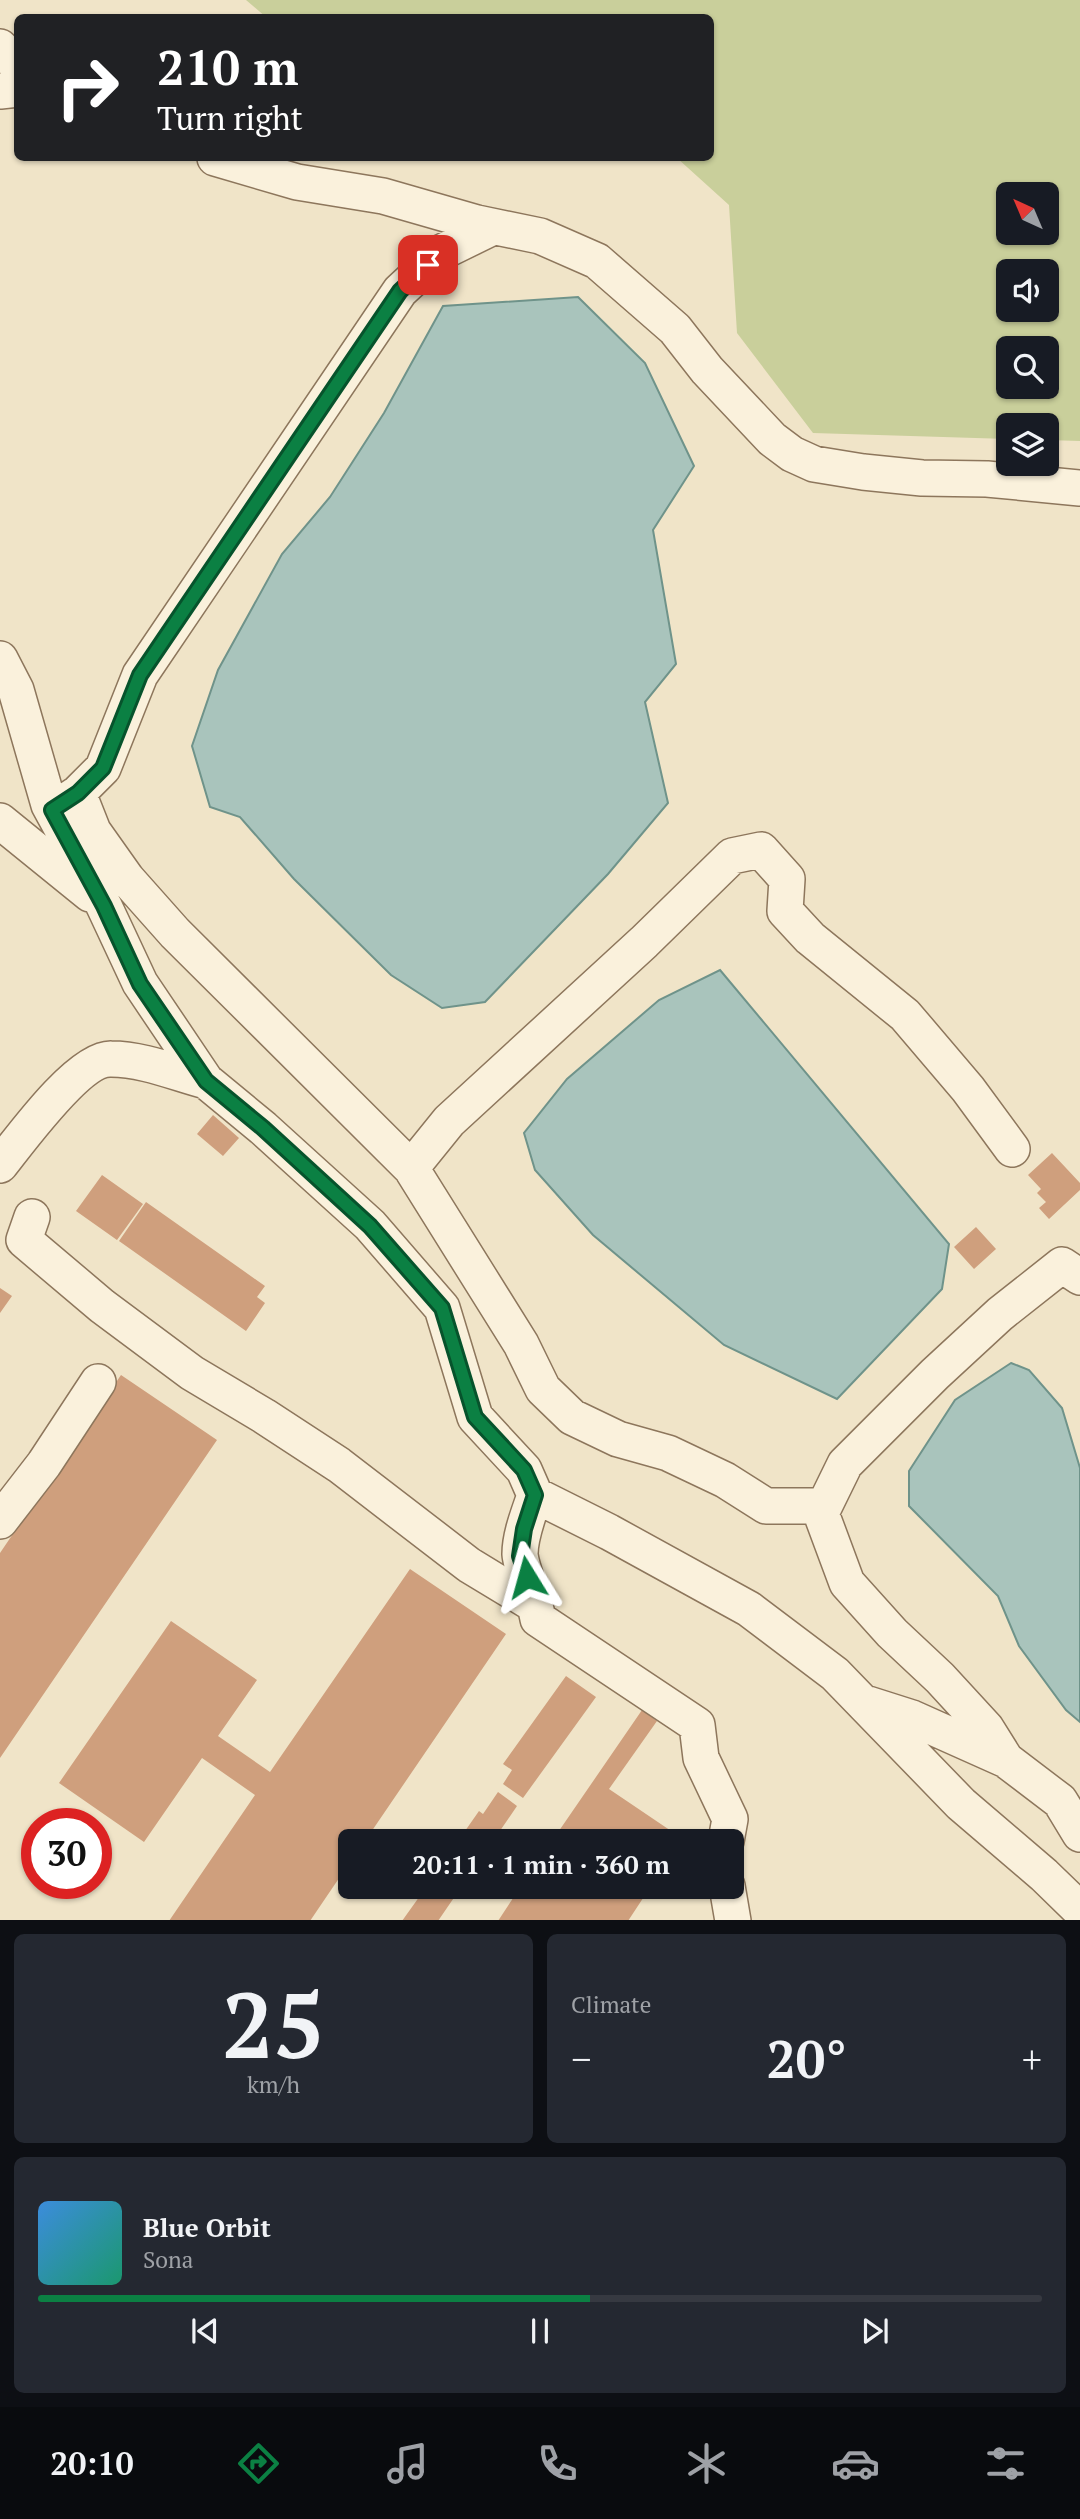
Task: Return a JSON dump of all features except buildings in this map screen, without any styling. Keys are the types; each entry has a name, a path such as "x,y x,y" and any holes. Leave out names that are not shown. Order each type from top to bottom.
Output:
{"street":[{"path":"0,47 14,62"},
{"path":"225,161 297,182 383,196 494,227 540,236 597,261 675,328 707,370 772,439 792,454 814,464 922,478 987,479 1080,488"},
{"path":"65,802 103,768 140,675 400,291 442,252 494,227"},
{"path":"0,659 65,802 104,906 140,984 206,1081 263,1128 370,1226 442,1308 475,1417 524,1470 535,1495 609,1532 749,1609 835,1674 961,1804 1044,1875 1080,1910"},
{"path":"65,802 93,831 127,879 167,924 411,1168 521,1343 543,1389 572,1417 618,1439 668,1453 725,1480 766,1506 824,1506"},
{"path":"0,821 104,906"},
{"path":"411,1168 449,1121 644,942 732,856 761,850 786,879 785,911 810,939 905,1015 968,1089 1013,1149"},
{"path":"0,1165 57,1095 82,1072 108,1058 149,1065 206,1081"},
{"path":"32,1217 24,1240 102,1306 192,1373 339,1465 469,1564 535,1605"},
{"path":"1006,1760 986,1728 940,1678 892,1633 847,1583 821,1513 845,1464 1000,1314 1074,1262"},
{"path":"0,1521 44,1464 98,1382"},
{"path":"535,1495 524,1529 520,1556 538,1619 697,1725 701,1758 730,1819 728,1829"},
{"path":"865,1703 912,1718 1006,1760 1060,1801 1080,1834"}],"green space":[{"path":"246,0 1080,0 1080,441 1059,440 1059,413 996,413 996,439 813,433 737,333 729,205 680,161 714,161 714,14 262,14"}],"water":[{"path":"578,297 645,363 694,466 653,530 676,664 645,702 668,803 608,874 485,1002 442,1008 391,975 294,879 240,817 210,807 192,746 218,670 282,554 330,497 384,413 443,306"},
{"path":"720,970 949,1244 942,1289 837,1399 724,1345 593,1235 535,1170 524,1133 567,1079 659,1000"},
{"path":"1011,1363 1029,1370 1062,1408 1080,1468 1080,1722 1066,1710 1019,1646 998,1596 909,1506 909,1471 955,1400"}],"route":[{"path":"428,265 400,291 140,675 103,768 78,793 52,810 104,906 140,984 206,1081 263,1128 370,1226 442,1308 475,1417 524,1470 535,1495 524,1529 520,1556 527,1577"}]}
